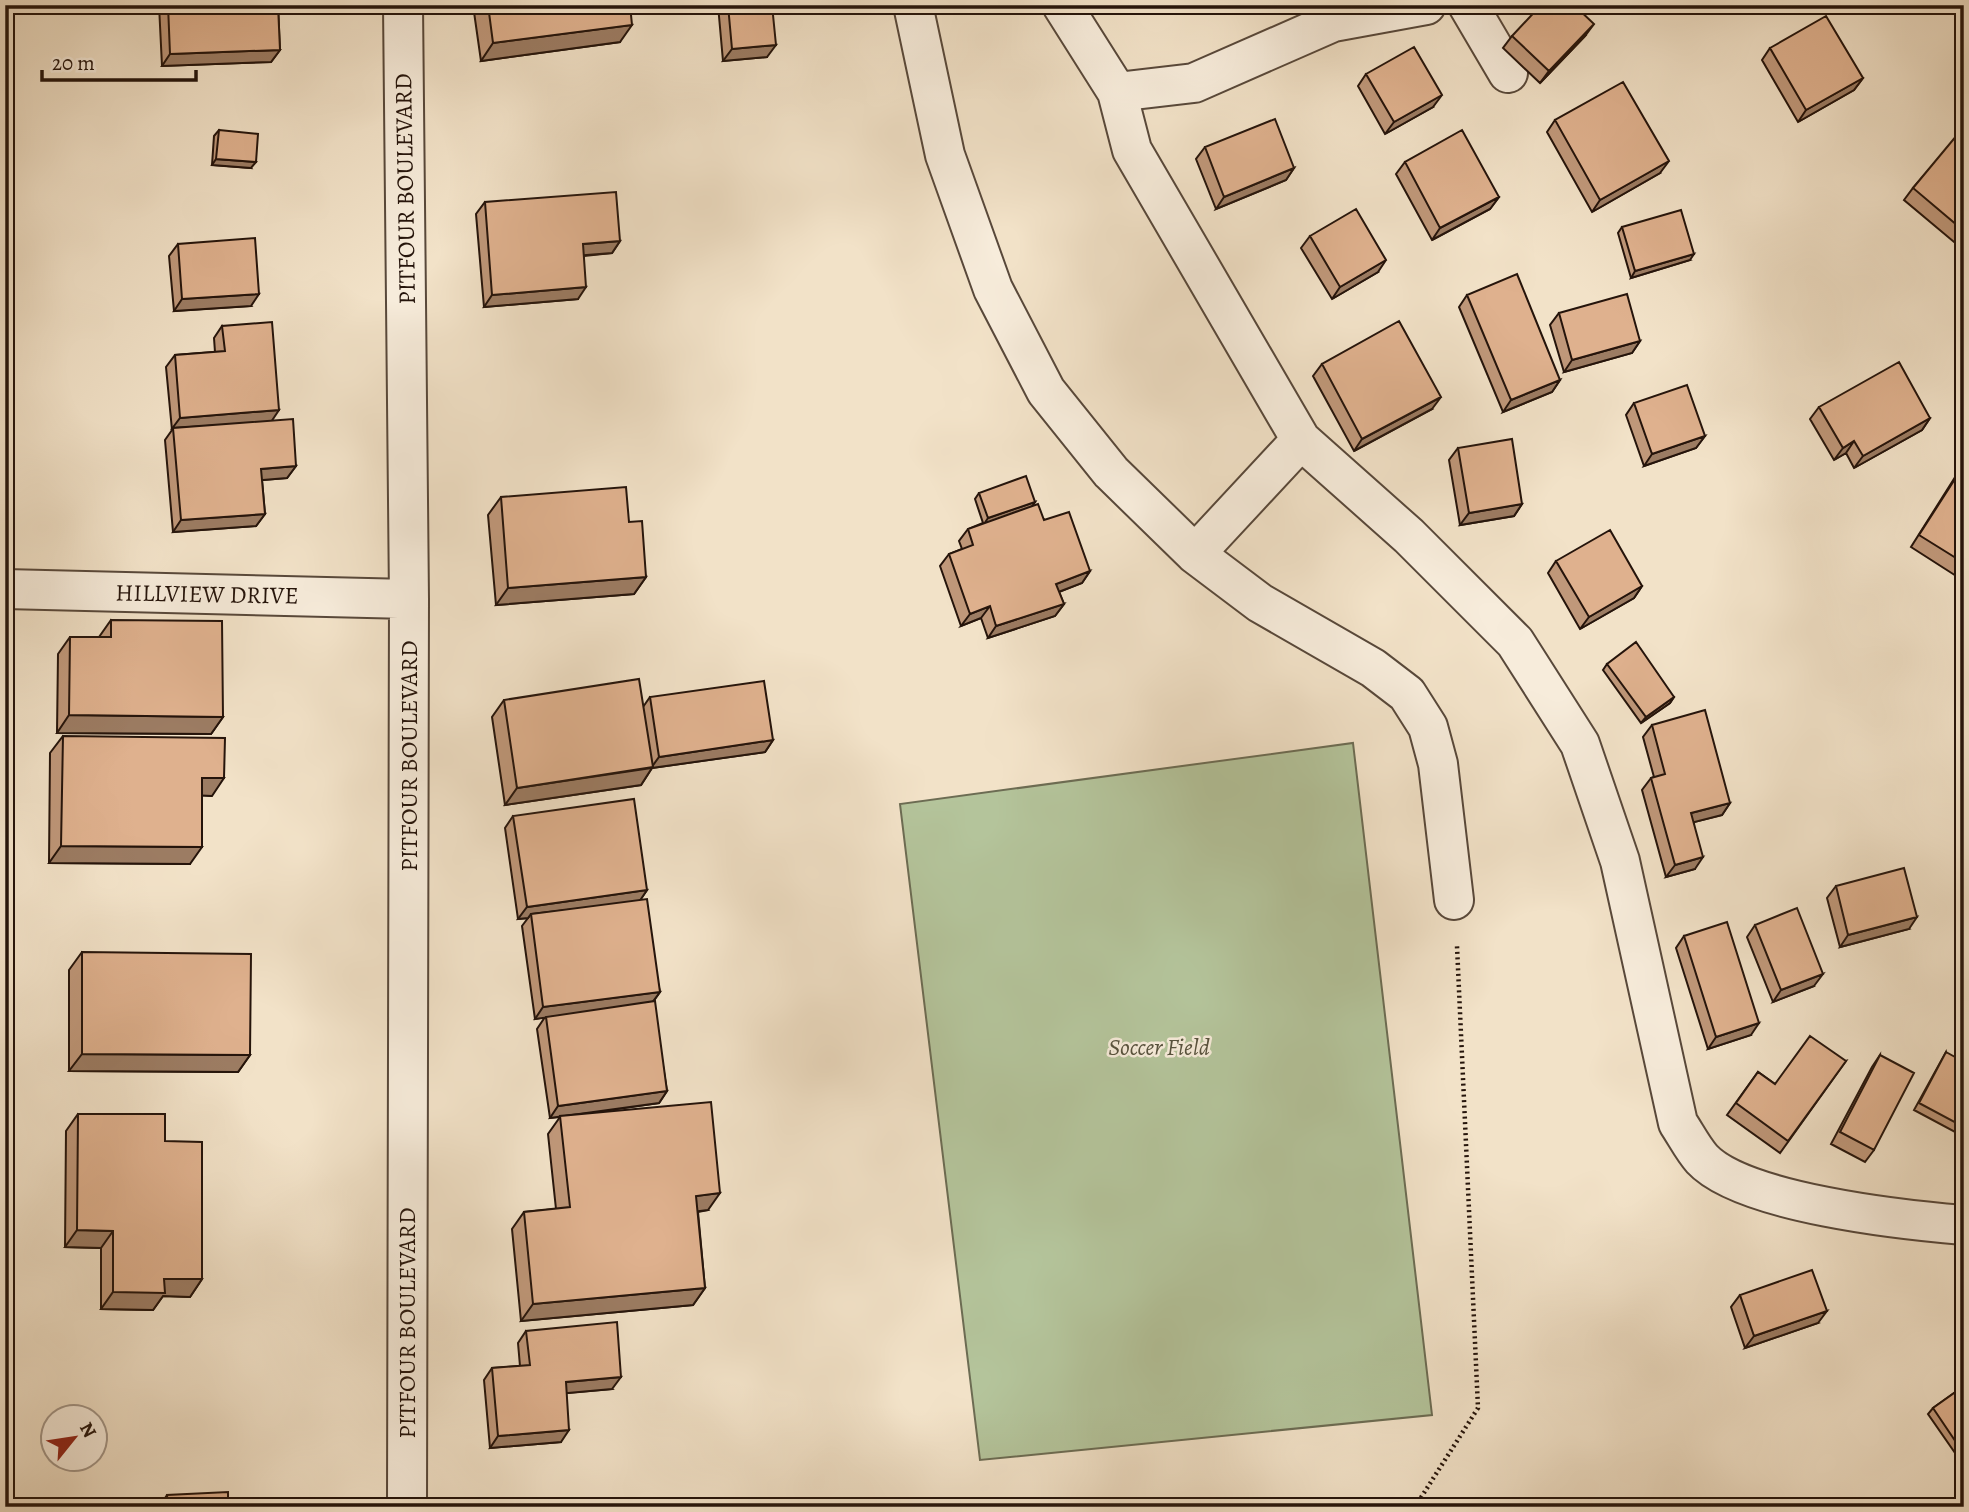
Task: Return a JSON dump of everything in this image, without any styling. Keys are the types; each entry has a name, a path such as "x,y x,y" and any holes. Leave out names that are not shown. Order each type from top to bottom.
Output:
{"street":[{"name":"PITFOUR BOULEVARD","path":"403,5 409,599 407,1507"},
{"path":"912,5 945,155 999,301 1046,391 1111,472 1195,554 1259,603 1373,667 1407,694 1428,727 1438,764 1454,900"},
{"path":"1062,5 1117,92 1132,150 1301,440 1409,536 1515,642 1580,744 1620,861 1678,1123 1702,1160 1738,1184 1821,1206 1911,1221 1964,1225"},
{"path":"1117,92 1194,83 1333,22 1426,5"},
{"path":"1468,5 1508,73"},
{"path":"1195,554 1301,440"},
{"name":"HILLVIEW DRIVE","path":"5,589 409,599"}],"path":[{"path":"1415,1507 1478,1408 1454,900"}],"green space":[{"name":"Soccer Field","path":"1353,743 1432,1415 980,1460 900,804"}],"building":[{"path":"168,5 278,5 280,50 170,54"},
{"path":"488,5 630,5 632,25 493,43"},
{"path":"728,5 772,5 776,45 732,49"},
{"path":"1541,5 1574,5 1594,24 1549,71 1512,36"},
{"path":"1826,16 1863,78 1806,110 1770,48"},
{"path":"1414,47 1442,95 1394,122 1366,74"},
{"path":"1623,82 1669,161 1600,200 1555,120"},
{"path":"1275,119 1294,168 1224,197 1205,147"},
{"path":"1962,129 1964,130 1964,231 1913,188"},
{"path":"219,130 258,134 256,162 216,159"},
{"path":"1462,130 1499,197 1440,228 1405,162"},
{"path":"616,192 620,241 583,244 586,287 492,295 485,202"},
{"path":"1356,209 1386,260 1340,287 1310,236"},
{"path":"1681,210 1694,254 1635,271 1622,227"},
{"path":"255,238 259,294 182,299 178,244"},
{"path":"1517,274 1560,380 1511,400 1467,295"},
{"path":"1627,294 1640,341 1572,360 1559,313"},
{"path":"1399,321 1441,397 1362,439 1322,364"},
{"path":"272,322 279,410 180,418 175,355 225,351 222,326"},
{"path":"1899,362 1930,418 1863,456 1854,441 1843,448 1819,407"},
{"path":"1687,385 1705,436 1652,454 1634,403"},
{"path":"293,419 296,466 261,469 265,514 181,520 173,428"},
{"path":"1512,439 1522,504 1469,513 1458,448"},
{"path":"1964,465 1964,563 1919,535"},
{"path":"1026,476 1035,502 988,518 979,493"},
{"path":"626,487 629,522 642,521 646,577 508,588 501,497"},
{"path":"1038,504 1044,520 1069,512 1090,571 1056,584 1064,604 996,626 990,606 970,614 949,554 973,545 968,529"},
{"path":"1610,530 1642,586 1589,617 1556,561"},
{"path":"111,620 222,621 223,717 69,715 70,637 111,637"},
{"path":"1636,642 1674,697 1646,717 1607,664"},
{"path":"639,679 653,767 517,788 504,700"},
{"path":"764,681 773,740 659,757 650,697"},
{"path":"1705,710 1730,803 1691,813 1703,857 1675,865 1651,778 1665,774 1652,725"},
{"path":"63,736 225,738 224,778 202,778 202,847 61,846"},
{"path":"634,799 647,890 527,907 513,816"},
{"path":"1904,868 1917,917 1848,935 1836,886"},
{"path":"647,899 660,992 543,1007 531,914"},
{"path":"1797,908 1823,974 1781,990 1755,925"},
{"path":"1727,922 1759,1023 1716,1037 1684,936"},
{"path":"82,952 251,954 250,1055 82,1054"},
{"path":"655,1001 667,1091 558,1106 546,1017"},
{"path":"1810,1036 1846,1061 1788,1141 1736,1103 1758,1072 1775,1084"},
{"path":"1946,1052 1964,1062 1964,1118 1960,1125 1919,1103"},
{"path":"1880,1055 1914,1073 1874,1150 1840,1132"},
{"path":"711,1102 720,1193 696,1196 705,1288 533,1304 524,1212 570,1207 560,1116"},
{"path":"78,1114 165,1114 165,1141 202,1142 202,1279 164,1279 165,1293 113,1292 113,1231 77,1230"},
{"path":"1812,1270 1827,1311 1754,1336 1740,1295"},
{"path":"617,1322 621,1377 566,1382 569,1430 498,1436 492,1368 530,1365 526,1331"},
{"path":"1964,1386 1964,1454 1933,1408"},
{"path":"228,1492 228,1507 168,1507 167,1495"}]}
